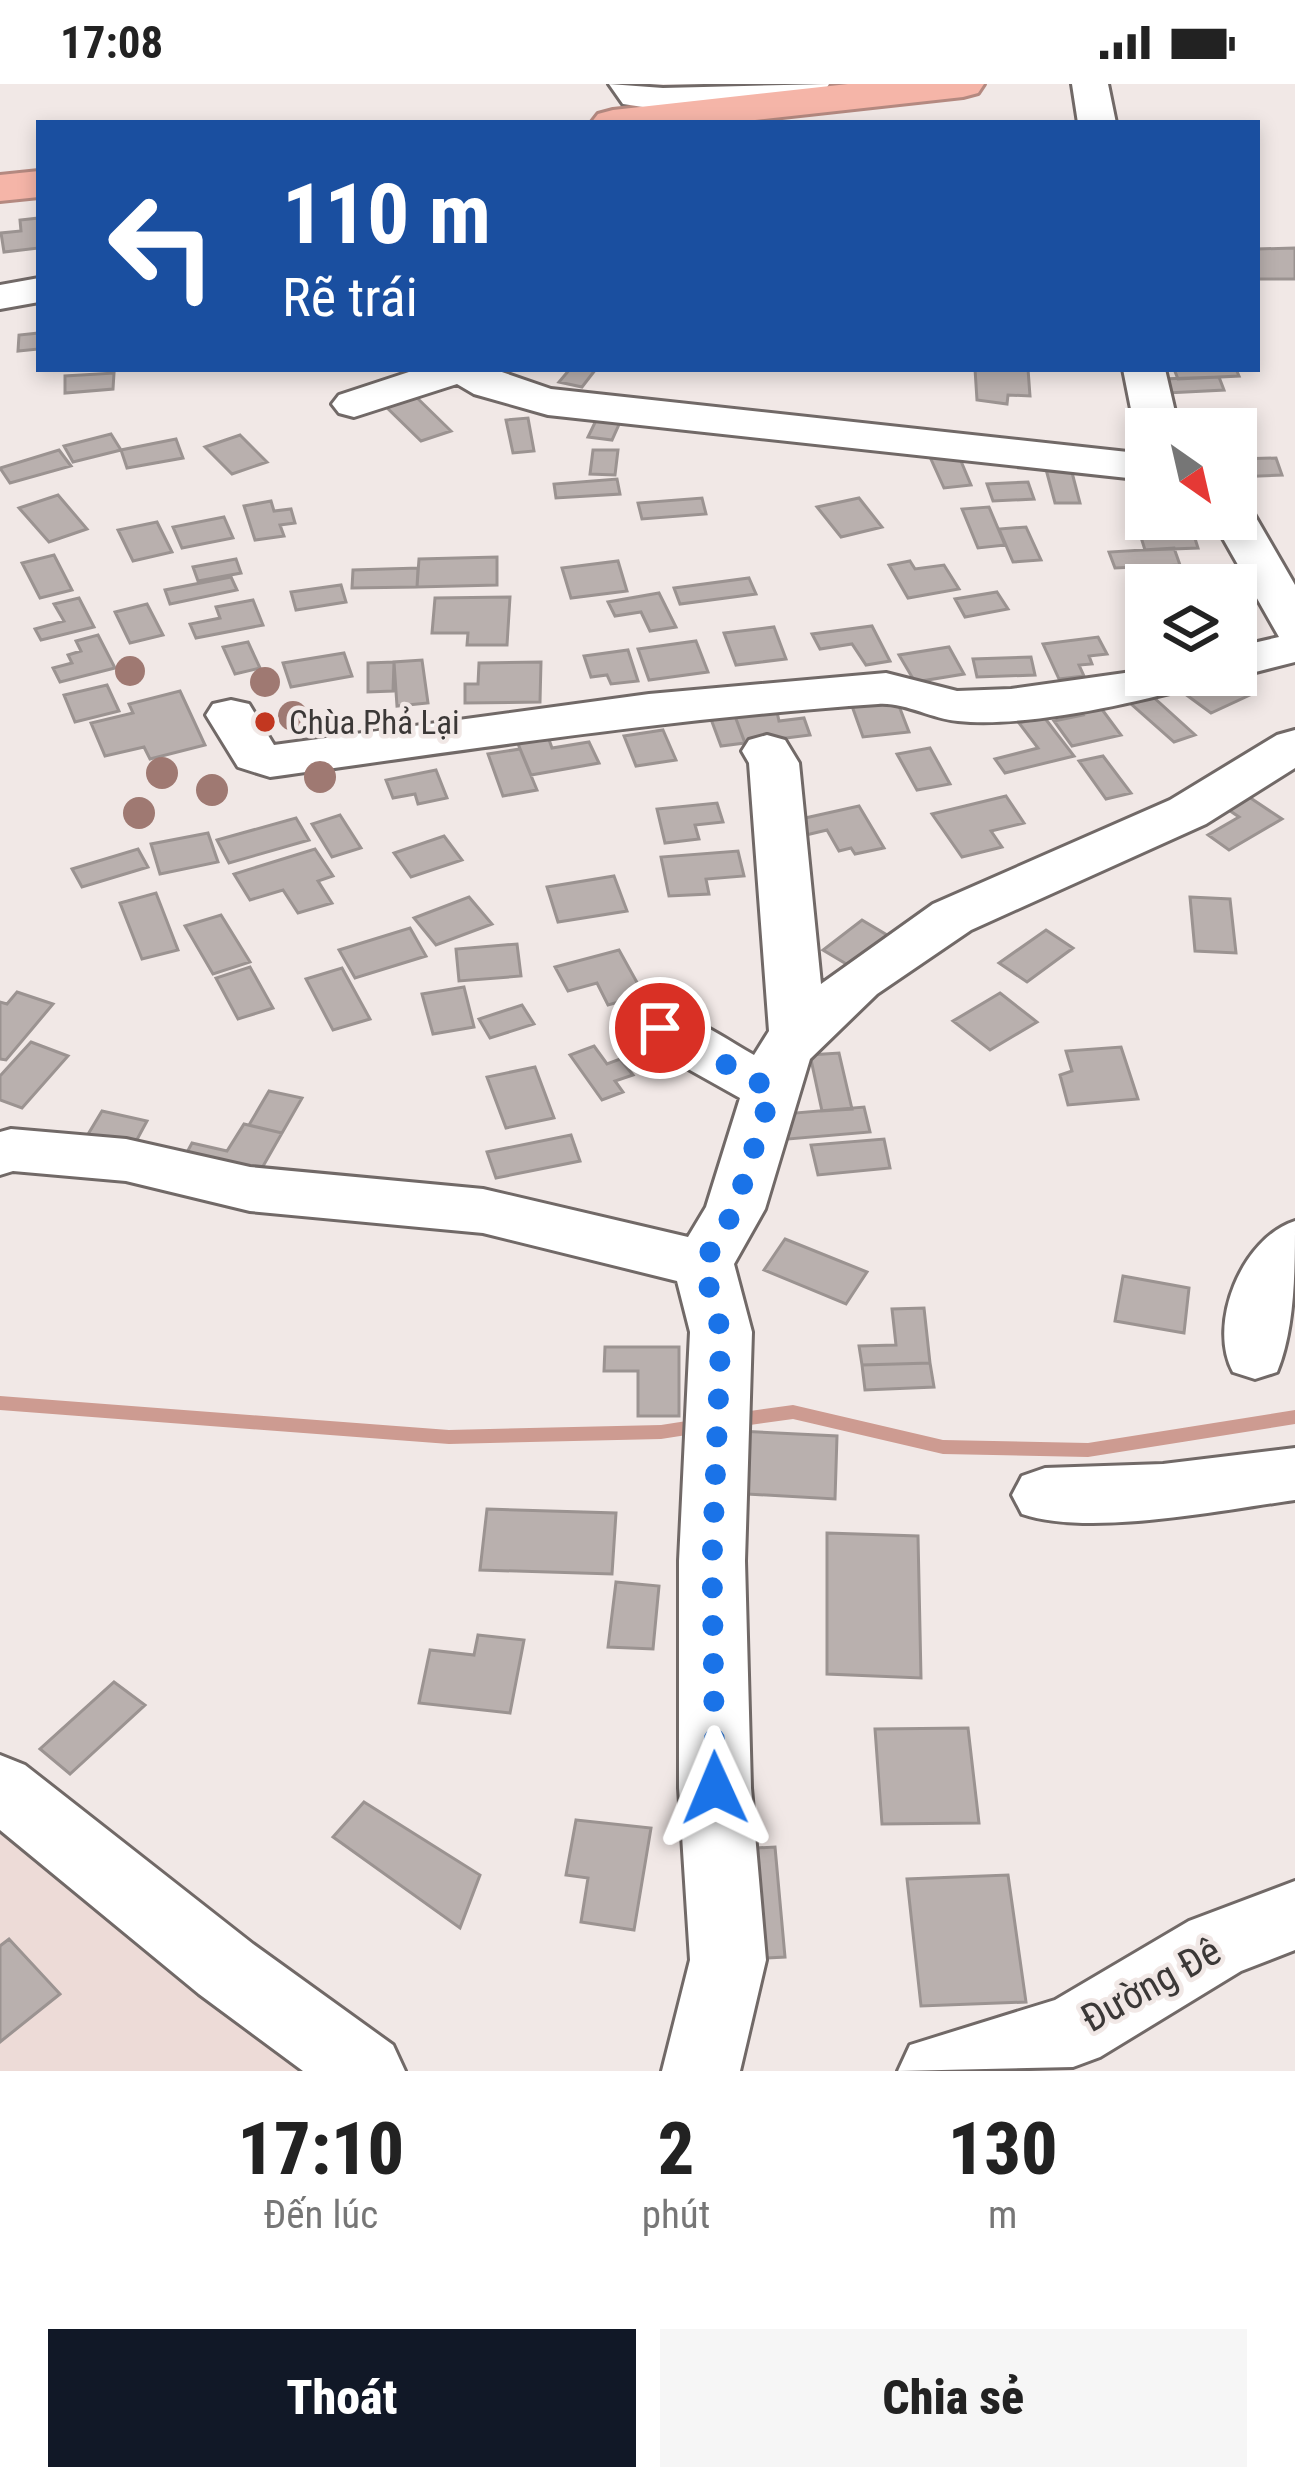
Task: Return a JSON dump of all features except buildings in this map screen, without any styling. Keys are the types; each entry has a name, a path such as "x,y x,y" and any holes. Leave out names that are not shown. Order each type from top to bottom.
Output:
{"highway":[{"path":"641,120 963,84"},
{"path":"0,188 36,184"}],"street":[{"path":"627,84 636,96 663,99 812,84"},
{"path":"1090,84 1096,120"},
{"path":"0,297 36,291"},
{"path":"354,404 452,372"},
{"path":"466,372 489,385 548,402 1125,464"},
{"path":"1145,372 1152,408"},
{"path":"1247,540 1295,627"},
{"path":"1257,657 1295,648"},
{"path":"232,715 256,756 270,761 649,709 886,688 957,706 1125,689"},
{"path":"701,2071 728,1960 715,1788 721,1332 703,1264 735,1209 784,1049 858,981 952,917 1188,812 1295,746"},
{"path":"767,751 774,763 798,1037"},
{"path":"660,1028 772,1090"},
{"path":"0,1154 10,1150 126,1160 250,1189 483,1211 703,1264"},
{"path":"1255,1355 1263,1283 1295,1244"},
{"path":"1046,1496 1163,1491 1295,1474"},
{"path":"0,1787 226,1969 366,2071"},
{"name":"Đường Đê","path":"937,2071 1073,2031 1215,1946 1295,1915"}],"shaded area":[{"path":"0,1773 366,2071 0,2071"}],"waterway":[{"path":"0,1403 449,1437 661,1432 706,1425"},
{"path":"729,1421 793,1412 943,1447 1088,1450 1295,1417"}],"place":[{"name":"Chùa Phả Lại","path":"265,722"}],"route":[{"path":"660,1028 772,1090 735,1209 703,1264 721,1332 712,1561 715,1788"}]}
